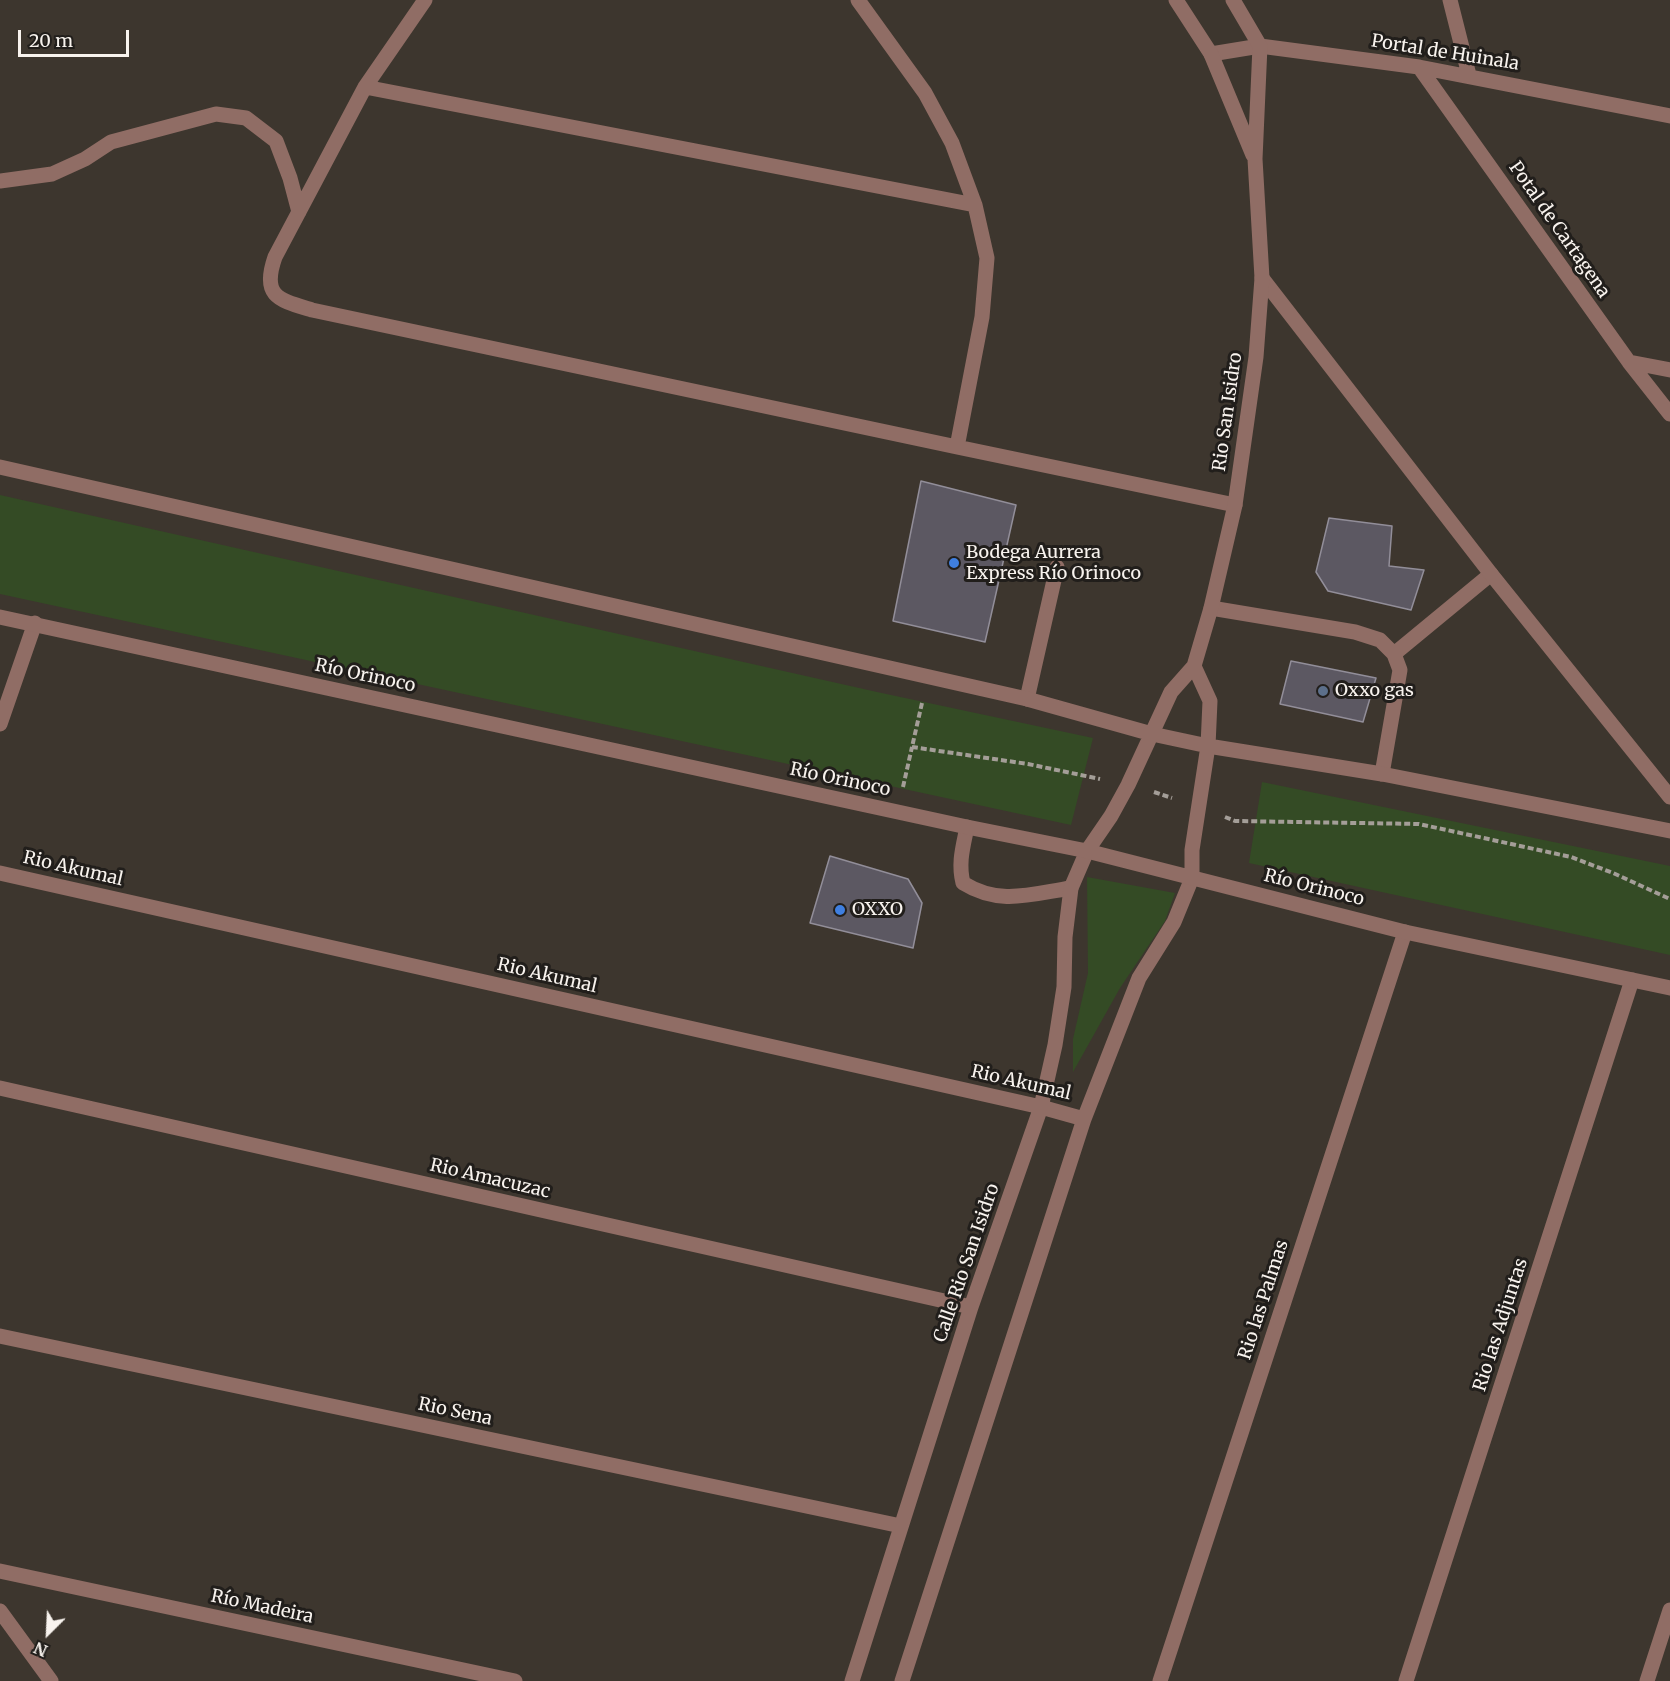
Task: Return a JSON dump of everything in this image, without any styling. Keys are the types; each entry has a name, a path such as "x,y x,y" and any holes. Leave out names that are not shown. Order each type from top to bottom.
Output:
{"street":[{"path":"425,0 365,87 275,257 269,275 273,291 284,302 1235,505"},
{"path":"858,0 925,93 952,143 975,205 987,258 982,317 957,447"},
{"name":"Rio San Isidro","path":"1176,0 1211,54 1255,159"},
{"path":"1233,0 1260,46"},
{"path":"1450,0 1469,75"},
{"name":"Rio San Isidro","path":"1087,851 1111,816 1128,785 1171,692 1194,666 1211,608 1235,505 1256,357 1262,278 1255,159 1260,46"},
{"name":"Portal de Huinala","path":"1211,54 1260,46 1419,67 1670,116"},
{"name":"Potal de Cartagena","path":"1419,67 1629,362 1670,414"},
{"path":"365,87 975,205"},
{"path":"0,181 52,174 85,159 111,142 216,114 246,118 276,141 290,178 299,212"},
{"path":"1262,278 1491,574 1670,797"},
{"path":"1629,362 1670,370"},
{"path":"0,467 1028,699 1152,734 1208,746 1382,774 1670,831"},
{"path":"1028,699 1056,567"},
{"path":"1394,654 1491,574"},
{"path":"1211,608 1355,632 1380,640 1394,654 1400,670 1382,774"},
{"name":"Río Orinoco","path":"0,617 897,812 1087,851 1405,932 1670,988"},
{"path":"0,724 35,623"},
{"path":"902,1681 1084,1119 1139,978 1174,922 1192,878 1192,850 1208,746 1210,700 1194,666"},
{"path":"967,827 960,859 960,871 963,883 978,892 1002,898 1071,888"},
{"name":"Calle Rio San Isidro","path":"852,1681 971,1307 1041,1107 1065,987 1065,937 1071,888 1087,851"},
{"name":"Rio Akumal","path":"0,873 1041,1107 1084,1119"},
{"name":"Rio las Palmas","path":"1160,1681 1405,932"},
{"name":"Rio las Adjuntas","path":"1406,1681 1632,980"},
{"name":"Rio Amacuzac","path":"0,1088 971,1307"},
{"name":"Rio Sena","path":"0,1336 901,1526"},
{"name":"Río Madeira","path":"0,1571 515,1681"},
{"path":"1647,1681 1670,1610"},
{"path":"0,1611 51,1681"}],"path":[{"path":"897,812 928,677"},
{"path":"912,747 1028,764 1128,785 1199,806 1235,821 1419,824 1571,857 1670,899"}],"green space":[{"path":"0,495 877,692 1093,738 1071,825 0,594"},
{"path":"1262,782 1670,866 1670,955 1249,863"},
{"path":"1087,877 1175,893 1165,921 1120,988 1073,1072 1073,1039 1088,973"}],"building":[{"name":"Bodega Aurrera Express Río Orinoco","path":"921,481 1016,505 985,642 893,621"},
{"path":"1329,518 1392,526 1389,566 1424,570 1411,610 1328,591 1316,572"},
{"path":"1291,661 1376,678 1363,722 1280,704"},
{"path":"830,856 908,879 922,903 913,948 810,923"}],"place":[{"name":"Bodega Aurrera Express Río Orinoco","path":"954,563"},
{"name":"Oxxo gas","path":"1323,691"},
{"name":"OXXO","path":"840,910"}]}
